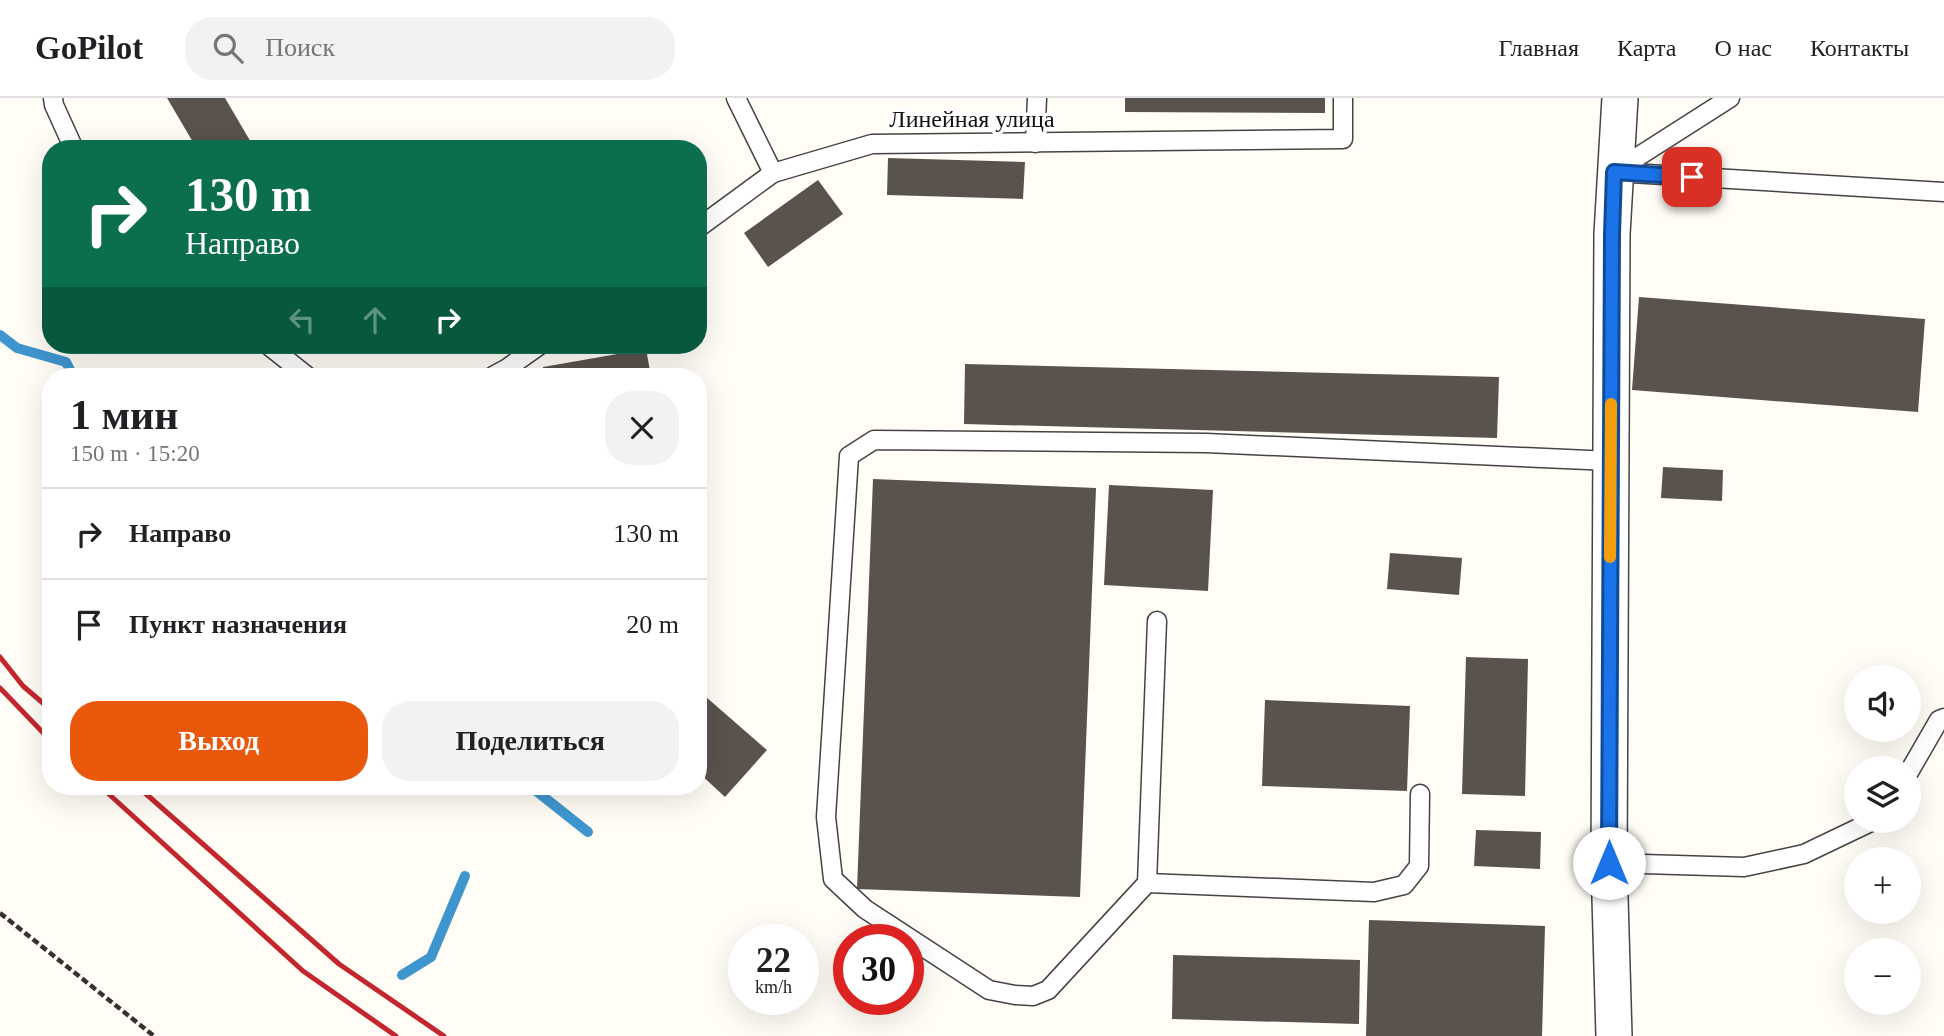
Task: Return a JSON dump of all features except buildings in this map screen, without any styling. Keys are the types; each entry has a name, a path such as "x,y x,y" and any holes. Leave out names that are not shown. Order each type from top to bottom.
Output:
{"street":[{"path":"1614,1036 1609,863 1612,234 1620,98"}],"lane":[{"path":"53,98 70,140"},
{"path":"736,98 773,173"},
{"path":"1035,143 1037,98"},
{"name":"Линейная улица","path":"707,221 773,173 872,144 1343,139 1343,98"},
{"path":"1614,172 1730,98"},
{"path":"1614,172 1944,192"},
{"path":"279,354 297,368"},
{"path":"511,368 529,354"},
{"path":"1157,621 1147,883 1048,989 1033,996 989,990 864,909 833,879 825,817 849,456 874,440 1206,443 1611,461"},
{"path":"1918,756 1939,720 1944,718"},
{"path":"1147,883 1374,892 1404,885 1419,866 1420,794"},
{"path":"1609,863 1744,867 1804,854 1848,833"}],"path":[{"path":"0,913 154,1036"}],"waterway":[{"path":"0,335 17,348 66,362 69,368"},
{"path":"541,795 588,832"},
{"path":"402,975 431,957 465,876"}],"railway":[{"path":"0,657 23,686 42,702"},
{"path":"0,688 42,732"},
{"path":"110,795 303,971 396,1036"},
{"path":"147,795 339,964 444,1036"}],"slow traffic":[{"path":"1610,557 1611,404"}],"route":[{"path":"1609,863 1614,172 1692,177"}]}
